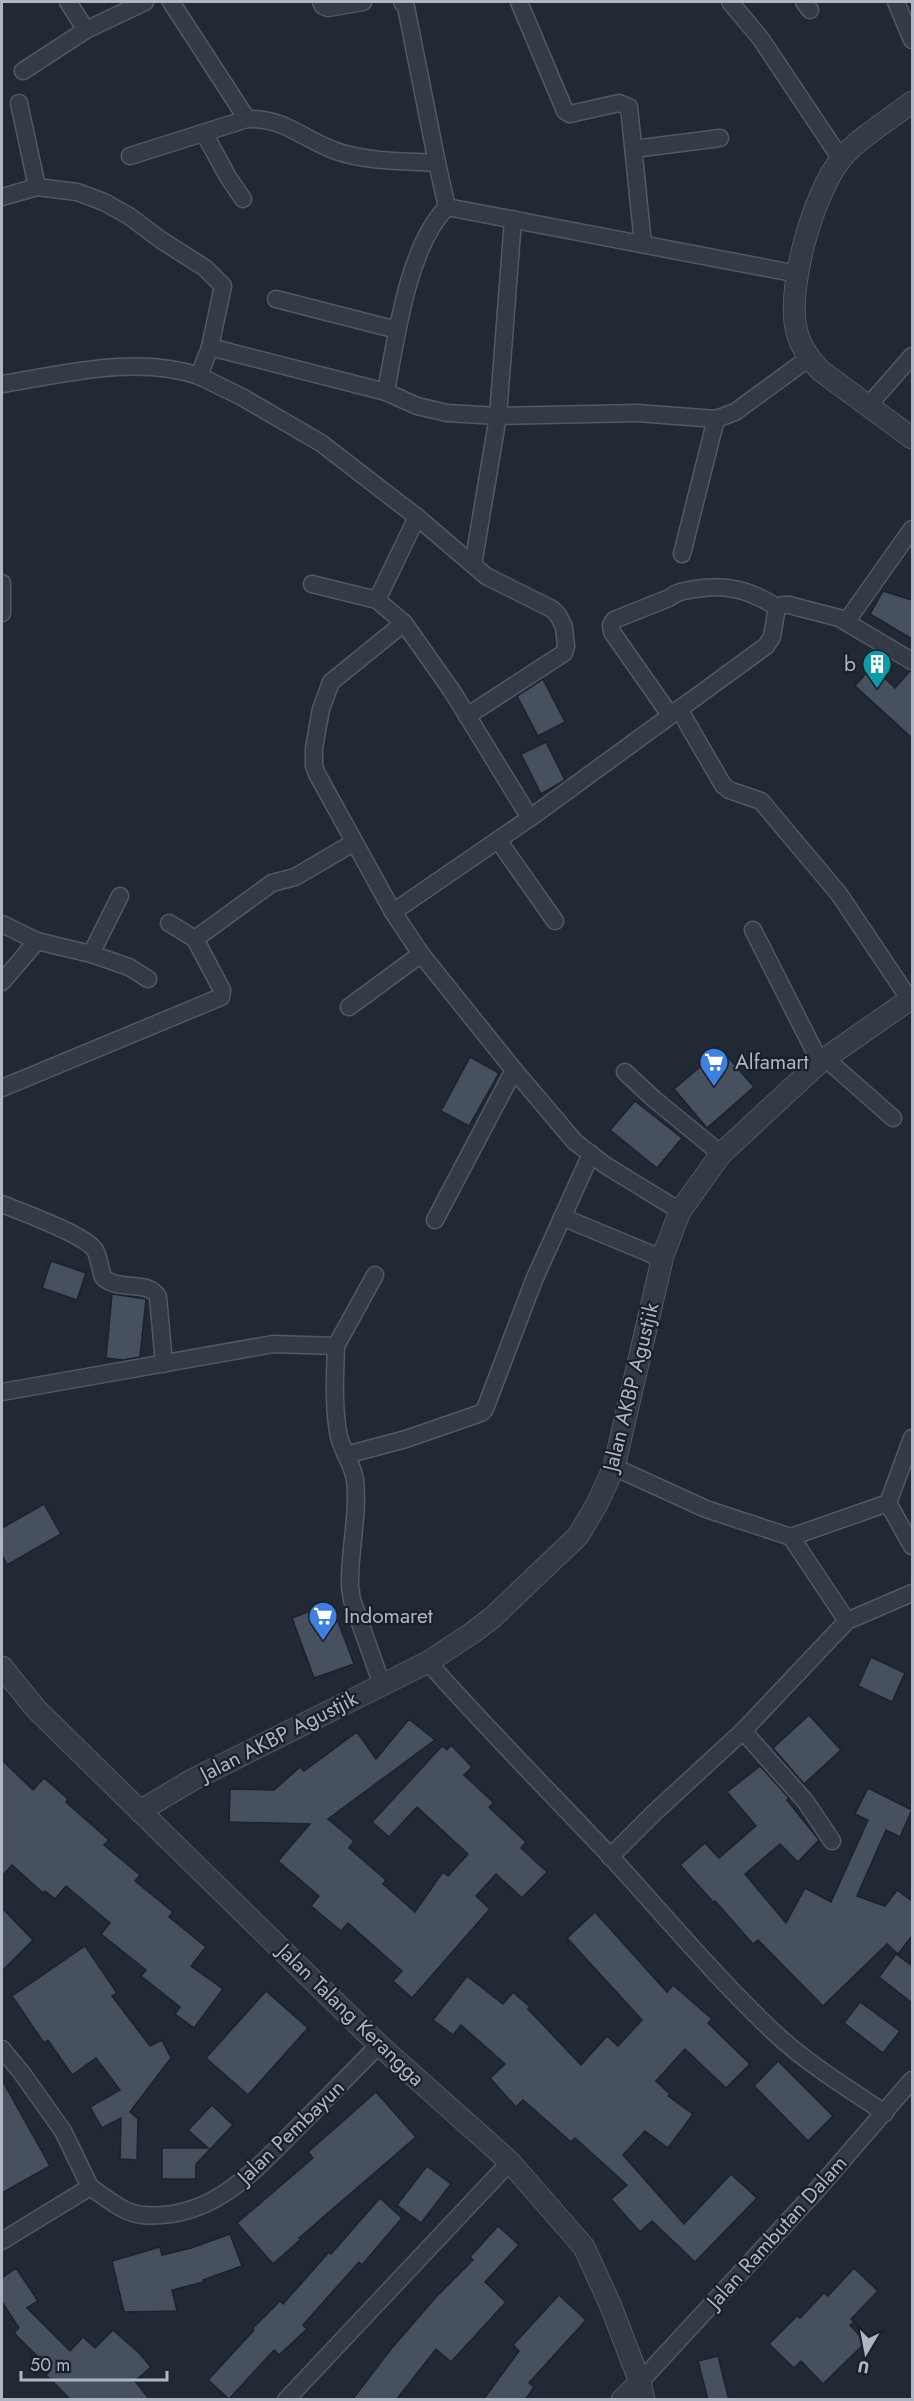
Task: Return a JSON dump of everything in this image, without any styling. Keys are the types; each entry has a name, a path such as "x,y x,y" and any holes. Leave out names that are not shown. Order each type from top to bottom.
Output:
{"street":[{"path":"68,2 86,30"},
{"path":"23,71 86,30 145,2"},
{"path":"171,2 247,119"},
{"path":"321,2 328,8 363,2"},
{"path":"402,2 406,8 447,207"},
{"path":"519,2 565,111 570,114 624,103 629,110 643,244"},
{"path":"730,2 761,39 841,159"},
{"path":"896,2 912,40"},
{"path":"912,102 841,159 814,207 798,274 794,317 796,331 809,358 837,384 912,438"},
{"path":"19,103 37,187"},
{"path":"130,156 247,119 273,120 334,150 350,155 437,163"},
{"path":"204,133 243,199"},
{"path":"634,149 720,138"},
{"path":"2,197 37,187 77,192 104,202 129,216 220,282 224,291 200,376"},
{"path":"447,207 798,274"},
{"path":"386,392 397,330 419,249 435,221 447,207"},
{"path":"473,565 498,416 513,219"},
{"path":"276,299 397,330"},
{"path":"210,347 386,392 431,410 498,416 637,413 716,419 735,412 809,358"},
{"path":"868,406 912,356"},
{"path":"2,384 131,367 170,369 200,376 242,397 321,444 501,585 555,611 564,627 566,646 561,656 467,716"},
{"path":"682,554 716,419"},
{"path":"377,600 417,518"},
{"path":"846,622 912,529"},
{"path":"2,583 2,613"},
{"path":"312,584 377,600 404,623 467,716 530,818"},
{"path":"777,607 743,592 720,586 675,592 669,598 614,620 611,625 612,632 674,712 723,785 729,790 761,801 839,894 911,999"},
{"path":"777,607 783,604 789,605 846,622 912,661"},
{"path":"393,912 530,818 766,646 772,638 777,607"},
{"path":"404,623 334,678 321,709 314,748 314,766 353,843 393,912 421,954 514,1070 575,1142 605,1166 680,1211"},
{"path":"498,840 555,921"},
{"path":"195,939 272,883 295,877 353,843"},
{"path":"91,954 120,896"},
{"path":"2,1088 221,997 222,990 195,939 169,923"},
{"path":"2,924 37,941 91,954 129,967 148,979"},
{"path":"753,930 822,1060 893,1118"},
{"path":"2,982 37,941"},
{"path":"349,1007 421,954"},
{"name":"Jalan AKBP Agustjik","path":"140,1811 192,1780 428,1662 472,1634 493,1617 565,1549 589,1519 614,1467 663,1259 680,1211 721,1154 822,1060 911,999"},
{"path":"435,1220 514,1070"},
{"path":"625,1072 721,1154"},
{"path":"346,1455 442,1427 474,1416 485,1408 534,1280 591,1154"},
{"path":"2,1204 88,1243 94,1249 106,1280 118,1285 146,1288 155,1292 158,1297 164,1364"},
{"path":"562,1217 663,1259"},
{"path":"375,1275 336,1346 335,1405 340,1442 352,1468 355,1487 350,1586 352,1600 382,1685"},
{"path":"2,1392 273,1344 336,1346"},
{"path":"912,1438 888,1503 912,1546"},
{"path":"614,1467 706,1509 791,1537 888,1503"},
{"path":"791,1537 847,1621"},
{"path":"610,1857 743,1731 847,1621 912,1593"},
{"path":"428,1662 492,1735 610,1857 725,1984 780,2037 824,2072 885,2113"},
{"name":"Jalan Talang Kerangga","path":"2,1667 36,1709 379,2045 510,2162 584,2247 610,2304 642,2391"},
{"path":"743,1731 806,1802 832,1841"},
{"name":"Jalan Pembayun","path":"90,2187 120,2207 140,2215 177,2212 210,2202 243,2181 379,2045"},
{"path":"2,2049 63,2131 90,2187 2,2241"},
{"name":"Jalan Rambutan Dalam","path":"642,2391 912,2083"},
{"path":"286,2400 510,2162"},
{"path":"622,2400 642,2391"}],"building":[{"path":"883,591 912,600 912,639 870,614"},
{"path":"872,666 895,688 912,671 912,738 855,686"},
{"path":"543,679 565,722 538,736 517,696"},
{"path":"546,742 565,780 541,794 521,754"},
{"name":"Alfamart","path":"721,1049 754,1087 707,1128 674,1089"},
{"path":"470,1057 499,1073 469,1126 441,1111"},
{"path":"635,1101 682,1138 657,1168 610,1130"},
{"path":"51,1261 86,1273 77,1300 42,1288"},
{"path":"112,1294 146,1299 140,1357 123,1360 106,1358"},
{"path":"44,1504 61,1534 7,1565 2,1555 2,1528"},
{"name":"Indomaret","path":"331,1603 354,1664 314,1678 292,1618"},
{"path":"871,1657 905,1673 892,1702 858,1686"},
{"path":"809,1715 841,1750 804,1784 773,1748"},
{"path":"409,1719 435,1740 328,1819 354,1841 349,1848 386,1880 383,1884 415,1912 443,1872 448,1876 468,1854 417,1807 389,1837 372,1822 442,1746 447,1750 451,1745 472,1767 464,1775 494,1803 489,1807 526,1842 521,1848 547,1872 522,1898 496,1874 476,1896 490,1909 412,1998 393,1981 402,1971 348,1923 341,1931 311,1906 319,1896 278,1861 310,1824 229,1822 230,1789 274,1790 300,1767 304,1771 357,1732 376,1759"},
{"path":"2,1760 33,1790 44,1778 68,1799 66,1802 109,1840 104,1845 140,1875 135,1881 173,1912 169,1917 206,1947 191,1966 223,1989 194,2028 175,2014 180,2007 141,1976 146,1970 101,1934 110,1923 66,1886 55,1899 45,1891 43,1893 12,1865 2,1876"},
{"path":"760,1766 789,1798 787,1800 819,1840 798,1862 780,1844 745,1874 786,1923 805,1888 831,1902 868,1820 855,1814 868,1788 912,1810 900,1837 886,1830 857,1896 885,1906 897,1890 912,1901 912,1936 898,1954 887,1944 823,2006 758,1940 753,1944 680,1865 705,1843 719,1858 756,1826 727,1792"},
{"path":"2,1908 33,1940 2,1971"},
{"path":"595,1912 667,1992 673,1985 712,2019 708,2023 750,2064 726,2088 685,2049 656,2081 670,2094 668,2096 693,2114 668,2148 645,2131 623,2155 684,2224 731,2174 757,2198 695,2262 652,2221 640,2232 611,2199 627,2185 575,2138 571,2142 523,2100 516,2107 490,2078 505,2064 461,2025 453,2035 433,2020 467,1976 503,2004 513,1992 530,2007 528,2009 581,2065 607,2036 618,2046 642,2020 567,1938"},
{"path":"85,1946 117,1993 112,1996 150,2046 162,2040 171,2058 130,2112 138,2119 137,2160 120,2159 121,2118 102,2128 90,2107 120,2090 96,2058 72,2075 48,2040 44,2043 12,1996"},
{"path":"896,1954 912,1966 912,2003 879,1977"},
{"path":"266,1991 308,2028 248,2095 206,2058"},
{"path":"860,2002 900,2031 883,2053 844,2023"},
{"path":"778,2061 833,2116 808,2141 754,2086"},
{"path":"2,2080 50,2166 2,2193"},
{"path":"376,2092 416,2137 299,2238 301,2239 273,2264 237,2223 313,2158 308,2152"},
{"path":"212,2105 233,2125 196,2164 196,2179 162,2179 162,2148 208,2148 188,2130"},
{"path":"427,2166 451,2184 421,2223 397,2205"},
{"path":"380,2198 402,2218 362,2265 359,2262 303,2325 307,2329 279,2355 274,2350 229,2399 208,2380 254,2330 253,2328 280,2301 283,2304"},
{"path":"498,2226 519,2245 485,2282 506,2302 451,2362 436,2349 396,2400 352,2400 391,2349 436,2297 473,2260 470,2257"},
{"path":"230,2234 242,2266 203,2280 204,2282 172,2290 177,2311 124,2312 112,2261 160,2247 162,2255 191,2248"},
{"path":"16,2268 38,2301 27,2308 70,2351 83,2337 95,2348 113,2330 138,2352 151,2367 135,2381 150,2400 71,2400 46,2375 51,2370 14,2333 19,2328 2,2302 2,2278"},
{"path":"854,2268 878,2291 851,2319 854,2322 850,2325 866,2342 823,2384 801,2361 794,2368 769,2344 797,2316 800,2318 824,2293 828,2296"},
{"path":"559,2295 586,2320 529,2383 534,2387 525,2400 483,2400 519,2351 513,2345"},
{"path":"718,2356 729,2400 708,2400 698,2361"}],"place":[{"name":"b","path":"877,690"},
{"name":"Alfamart","path":"714,1088"},
{"name":"Indomaret","path":"323,1642"}]}
